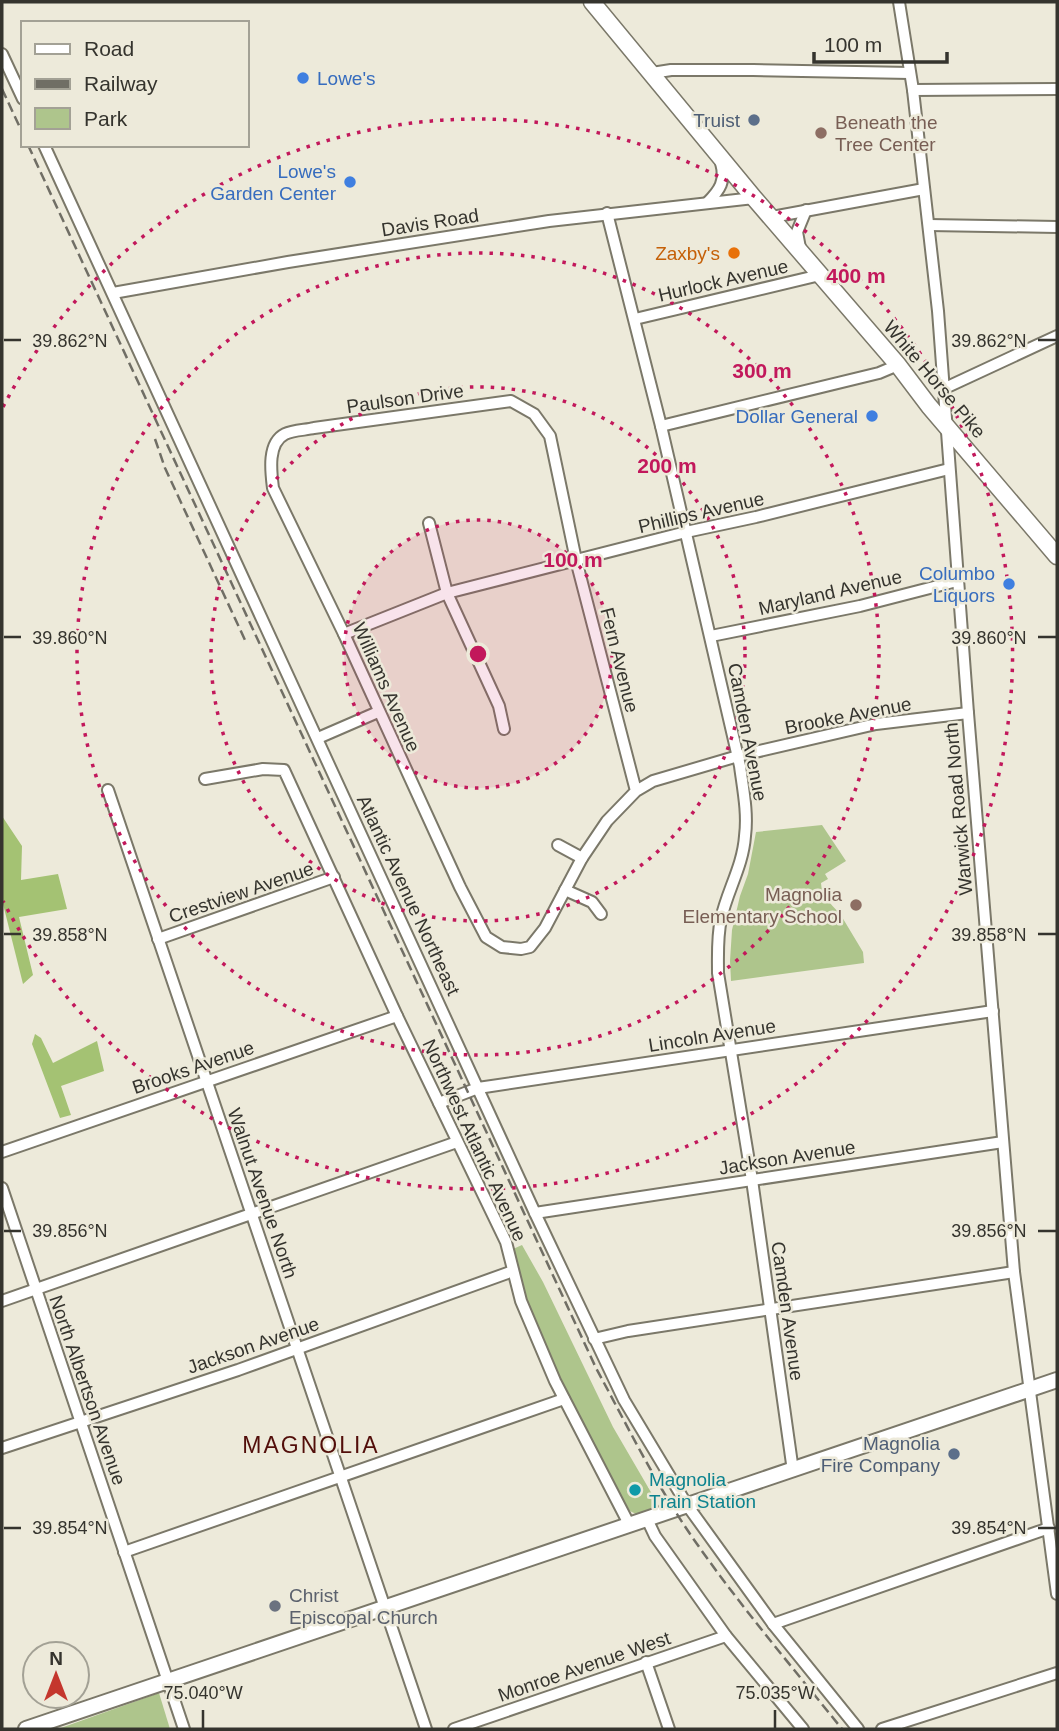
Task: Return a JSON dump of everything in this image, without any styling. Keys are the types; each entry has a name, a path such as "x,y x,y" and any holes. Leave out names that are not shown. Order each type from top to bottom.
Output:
{"highway":[{"name":"White Horse Pike","path":"592,2 719,157 898,365 1057,556"}],"main road":[{"path":"26,1729 1057,1380"}],"street":[{"name":"Warwick Road North","path":"899,2 913,90 938,311 957,581 1014,1272 1057,1594"},
{"path":"2,54 21,95"},
{"path":"652,73 671,70 752,70 910,73"},
{"path":"913,90 1057,89"},
{"name":"Atlantic Avenue Northeast","path":"45,147 624,1400 687,1505 773,1624 858,1729"},
{"path":"706,204 716,195 724,179 719,157"},
{"path":"772,217 924,189"},
{"name":"Davis Road","path":"113,293 288,262 607,213 754,198"},
{"path":"800,251 797,232 806,210"},
{"name":"Camden Avenue","path":"607,213 686,532 738,756 746,810 741,862 720,919 718,973 752,1180 793,1471"},
{"path":"929,225 1057,227"},
{"name":"Hurlock Avenue","path":"635,319 820,275"},
{"path":"943,389 1057,336"},
{"path":"661,426 879,373 898,365"},
{"name":"Paulson Drive","path":"277,442 284,434 314,428 511,401 536,417"},
{"name":"Fern Avenue","path":"536,417 550,436 576,560 636,791"},
{"name":"Williams Avenue","path":"277,442 274,445 271,468 272,488 344,635 460,887 486,937 493,941"},
{"name":"Phillips Avenue","path":"344,635 447,593 949,469"},
{"path":"429,523 447,593 499,706 505,730"},
{"name":"Maryland Avenue","path":"710,636 860,606 957,581"},
{"path":"318,738 378,712"},
{"name":"Brooke Avenue","path":"493,941 502,947 530,947 545,928 582,858 607,821 636,791 653,781 738,756 876,724 968,713"},
{"name":"Northwest Atlantic Avenue","path":"205,779 263,769 284,770 397,1016 506,1242 521,1301 534,1335 629,1524"},
{"name":"Walnut Avenue North","path":"108,790 426,1729"},
{"path":"558,845 582,858"},
{"name":"Crestview Avenue","path":"158,939 334,877"},
{"path":"565,890 592,902 601,914"},
{"name":"Lincoln Avenue","path":"439,1103 478,1088 992,1011"},
{"name":"Brooks Avenue","path":"2,1152 397,1016"},
{"path":"2,1301 457,1142"},
{"name":"Jackson Avenue","path":"536,1213 1003,1142"},
{"name":"North Albertson Avenue","path":"3,1195 184,1729"},
{"name":"Jackson Avenue","path":"2,1448 297,1349 513,1270"},
{"path":"594,1339 628,1331 1014,1272"},
{"path":"124,1552 564,1399"},
{"path":"1044,1491 1057,1489"},
{"path":"647,1519 655,1536 726,1636 803,1729"},
{"path":"773,1624 1049,1528"},
{"name":"Monroe Avenue West","path":"454,1729 726,1636"},
{"path":"646,1662 668,1729"},
{"path":"883,1729 1057,1673"}],"green space":[{"path":"2,816 22,846 21,880 58,874 67,909 19,917 33,975 23,984 2,900"},
{"path":"822,825 846,861 825,874 828,879 821,883 821,887 863,952 864,963 731,981 732,930 748,874 756,832"},
{"path":"35,1034 41,1038 53,1063 97,1041 104,1071 61,1086 71,1115 60,1118 32,1044"},
{"path":"522,1245 543,1282 613,1427 659,1506 636,1514 630,1511 592,1446 522,1300 513,1249"},
{"path":"159,1693 170,1729 58,1729"}],"railway":[{"path":"2,89 21,130"},
{"path":"29,147 596,1368 656,1480 697,1544 842,1729"},
{"path":"155,439 165,468 245,640"}],"place":[{"name":"Lowe's","path":"303,78"},
{"name":"Truist","path":"754,120"},
{"name":"Beneath the Tree Center","path":"821,133"},
{"name":"Lowe's Garden Center","path":"350,182"},
{"name":"Zaxby's","path":"734,253"},
{"name":"Dollar General","path":"872,416"},
{"name":"Columbo Liquors","path":"1009,584"},
{"name":"Magnolia Elementary School","path":"856,905"},
{"name":"Magnolia Fire Company","path":"954,1454"},
{"name":"Magnolia Train Station","path":"635,1490"},
{"name":"Christ Episcopal Church","path":"275,1606"}],"district":[{"name":"MAGNOLIA","path":"311,1445"}]}
